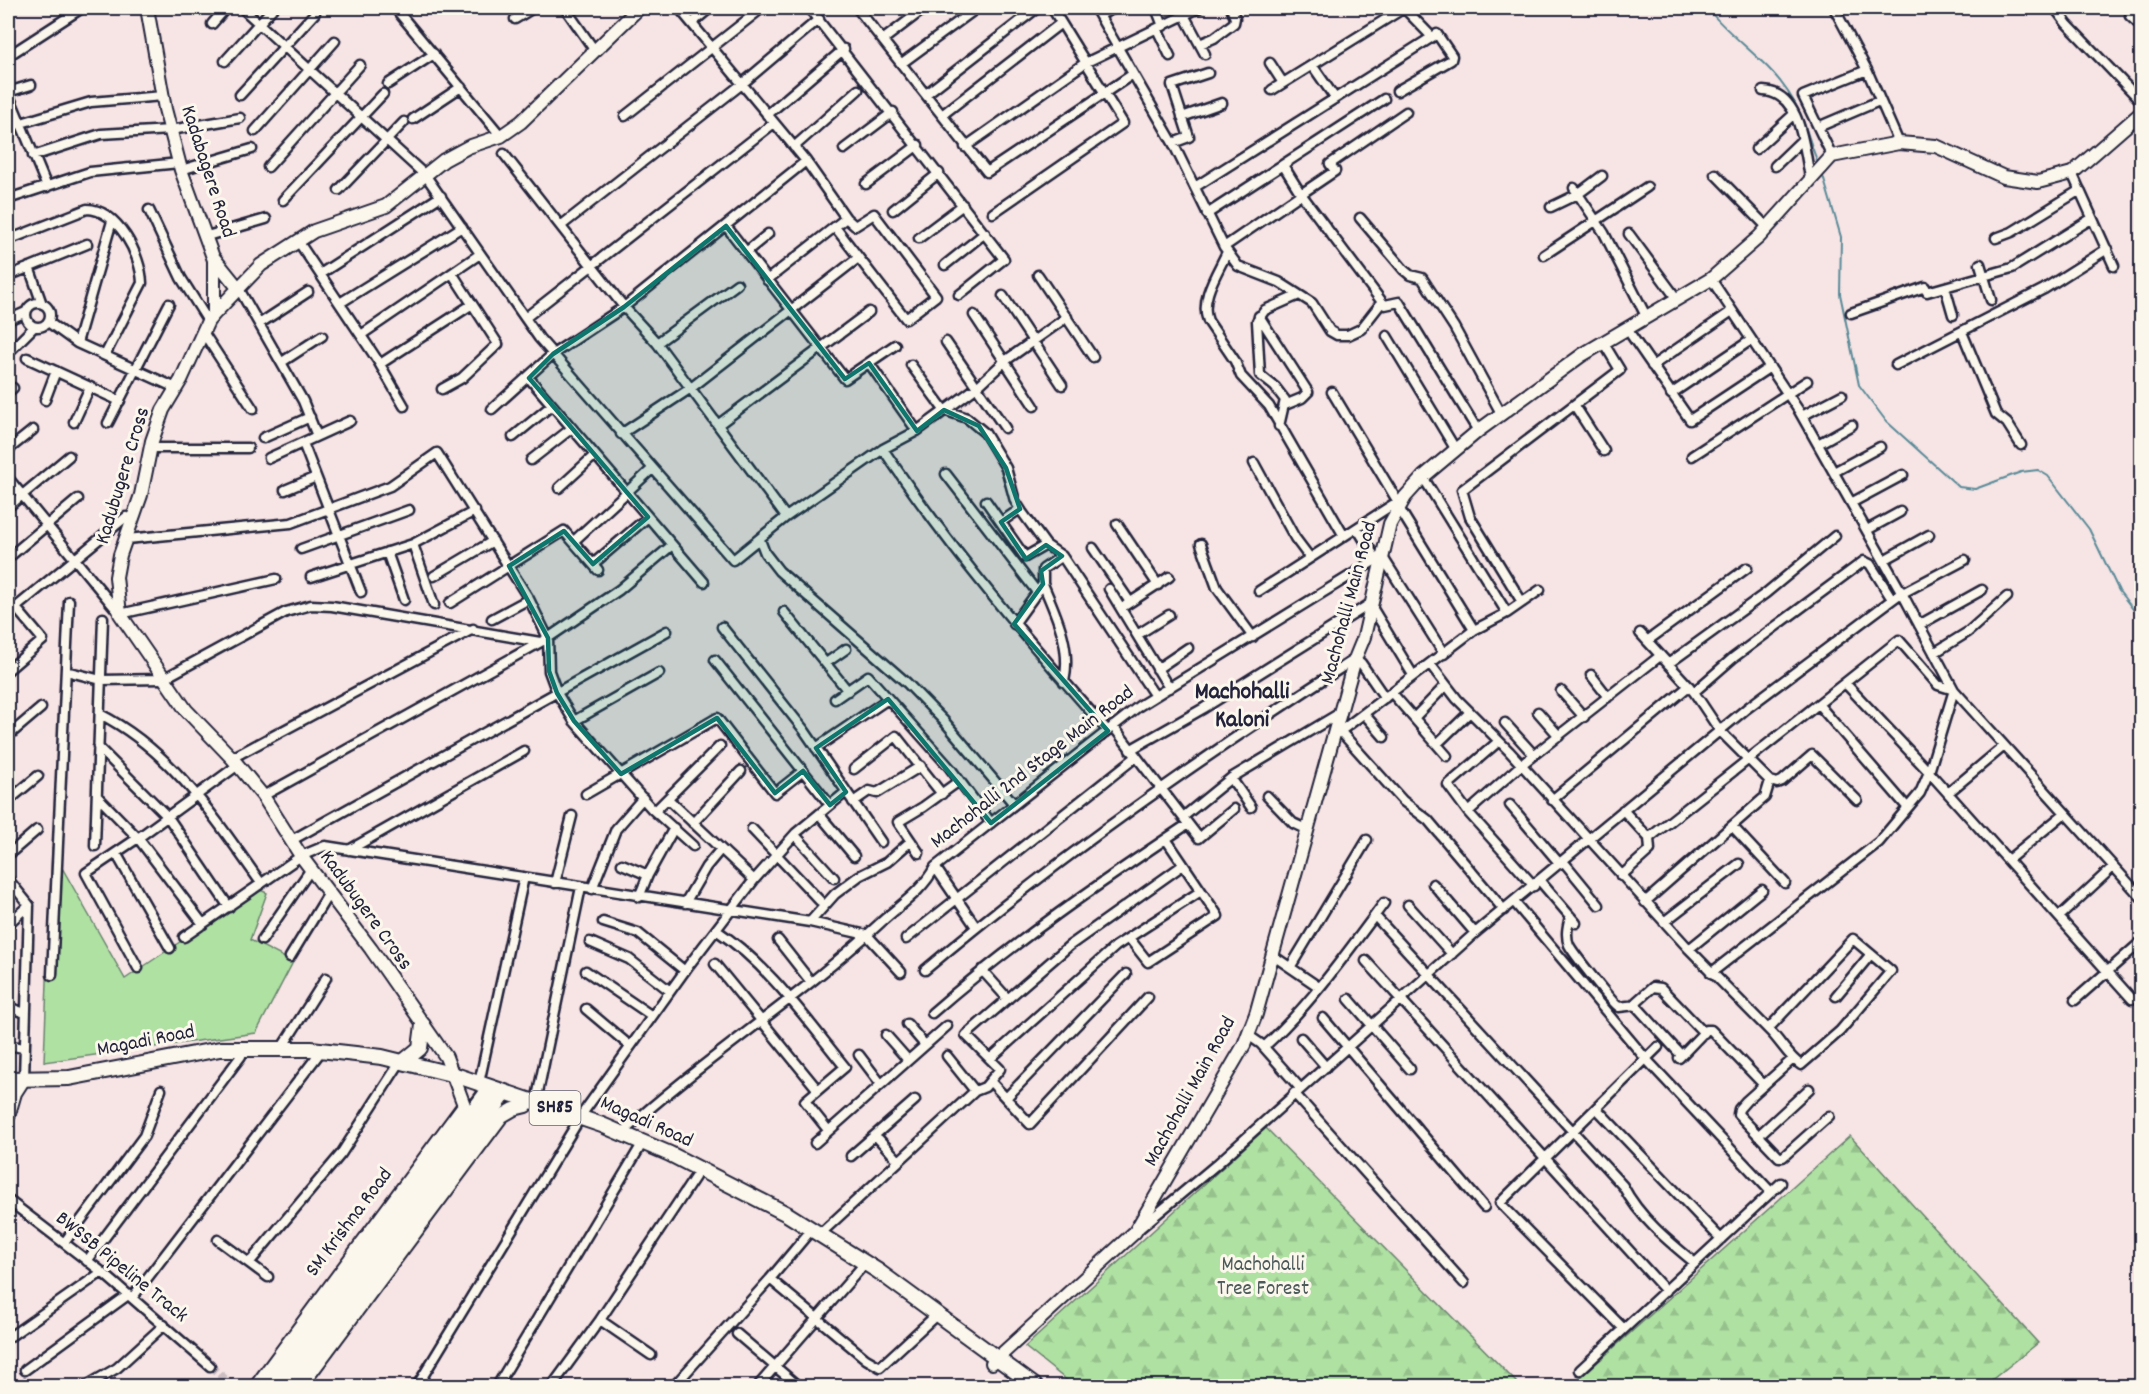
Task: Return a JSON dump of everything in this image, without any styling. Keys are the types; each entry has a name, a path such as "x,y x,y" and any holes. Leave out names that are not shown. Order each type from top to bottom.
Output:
{"highway":[{"name":"SM Krishna Road","path":"261,1386 489,1091"},
{"path":"286,1386 489,1091"}],"main road":[{"path":"400,1064 420,1048 423,1025"},
{"name":"Magadi Road","path":"15,1082 69,1078 220,1049 281,1049 320,1053 400,1064 455,1079 622,1133 670,1154 878,1271 995,1360 1023,1386"},
{"name":"Magadi Road","path":"15,1082 67,1084 218,1056 320,1053"},
{"name":"Magadi Road","path":"489,1091 531,1104"},
{"name":"Magadi Road","path":"578,1120 813,1233 932,1319 1035,1386"}],"street":[{"path":"8,56 82,8"},
{"name":"Kadabagere Road","path":"147,8 163,96 180,166 213,257 208,322"},
{"path":"212,24 226,8"},
{"path":"242,8 426,176 525,318 553,354 733,560 786,518 883,449 917,431 977,387 1005,361 1066,317"},
{"path":"225,61 273,8"},
{"path":"395,8 501,136"},
{"path":"515,19 533,8"},
{"path":"565,8 595,51"},
{"name":"Kadubugere Cross","path":"455,1079 423,1025 301,856 263,796 235,761 186,710 163,679 120,614 116,577 141,495 151,448 163,410 208,322 261,266 298,241 334,223 386,206 452,155 501,136 521,122 639,8"},
{"path":"679,8 806,161 846,218 855,226 874,214 936,296 906,319 835,227"},
{"path":"692,23 710,8"},
{"path":"625,116 762,8"},
{"path":"809,8 893,112 1004,259 959,295"},
{"path":"884,39 925,8"},
{"path":"902,63 977,8"},
{"path":"926,94 1037,8"},
{"path":"993,213 1123,123 1052,8"},
{"path":"1115,8 1097,11 1173,143 1225,249 1238,266 1279,282 1312,303 1330,331 1337,335 1348,335 1361,329 1382,302"},
{"path":"1156,8 1170,56"},
{"path":"965,147 1085,63 1199,8"},
{"path":"1200,44 1214,38 1234,23 1236,18 1230,8"},
{"path":"1272,90 1404,8 1432,37"},
{"path":"1834,8 1867,70 1899,143"},
{"path":"2055,8 2067,24 2142,102"},
{"path":"2132,8 2130,16 2142,27"},
{"path":"860,9 965,147 987,172 1103,92 1134,74"},
{"path":"240,95 315,13"},
{"path":"1184,15 1205,54"},
{"path":"562,225 742,84 819,19"},
{"path":"942,115 1061,23"},
{"path":"1194,187 1437,34 1452,56 1451,60 1397,91"},
{"path":"255,131 335,41"},
{"path":"767,115 844,49"},
{"path":"388,84 434,54"},
{"path":"1270,63 1283,83"},
{"path":"268,166 360,65"},
{"path":"1312,65 1335,98"},
{"path":"1867,70 1803,96 1830,158 1899,143 1936,146 2004,177 2038,182 2072,173 2142,112"},
{"path":"1173,143 1189,137 1172,85 1208,73"},
{"path":"31,85 8,93 47,187"},
{"path":"339,190 408,120 461,87"},
{"path":"794,147 858,90"},
{"path":"1763,91 1773,91 1784,97 1794,114 1810,177"},
{"path":"283,200 383,94"},
{"path":"8,126 90,102 163,96"},
{"path":"1207,214 1384,99"},
{"path":"1818,127 1879,100"},
{"path":"1182,117 1222,103"},
{"path":"844,149 893,112"},
{"path":"1344,536 1269,406 1238,371 1235,361 1206,315 1214,277 1225,249 1335,171 1330,164 1406,112"},
{"path":"1756,148 1794,114"},
{"path":"33,156 101,134 171,130 240,118"},
{"path":"525,318 774,123"},
{"path":"1775,166 1802,140"},
{"path":"866,184 918,145"},
{"path":"8,199 90,172 180,166 252,149"},
{"path":"504,154 562,225 624,307 657,343 692,388 786,518"},
{"name":"Machohalli Main Road","path":"995,1360 1135,1232 1248,1035 1338,734 1341,712 1364,638 1379,557 1400,502 1423,477 1478,431 1603,342 1711,279 1767,227 1810,177 1830,158"},
{"path":"492,409 530,378 553,354 624,307 806,161"},
{"path":"1283,165 1301,194 1382,302 1385,305 1400,302 1478,431"},
{"path":"893,210 939,173"},
{"path":"2072,173 2114,266"},
{"path":"1715,174 1767,227"},
{"path":"1551,207 1602,176"},
{"path":"1544,255 1647,187"},
{"path":"1996,238 2012,232 2080,190"},
{"path":"1576,191 1597,221 1647,318"},
{"path":"320,274 441,196"},
{"path":"919,238 963,205"},
{"path":"8,240 87,209 96,209 122,231 142,270 142,283 105,355"},
{"path":"149,210 181,278 208,322 253,409"},
{"path":"767,280 846,218"},
{"path":"1360,218 1404,270 1410,275 1422,278 1454,327 1502,415"},
{"path":"207,236 266,219"},
{"path":"1851,313 1925,287 1928,292 2012,268 2091,219"},
{"path":"77,343 112,221"},
{"path":"340,303 462,226"},
{"path":"726,226 845,379 895,345"},
{"path":"945,265 985,233"},
{"path":"746,252 768,234"},
{"path":"1629,234 1677,299"},
{"path":"298,241 380,364 404,406"},
{"path":"8,276 87,244"},
{"path":"1896,365 2044,289 2107,249"},
{"path":"361,335 480,254"},
{"path":"213,257 239,289 282,362 317,436"},
{"path":"621,434 692,388 858,258"},
{"path":"1980,264 1991,300"},
{"path":"29,267 42,304 49,312 48,322 42,327 34,327 26,320 26,312 30,305 42,304"},
{"path":"442,389 462,378 498,344 452,273"},
{"path":"1038,275 1093,357"},
{"path":"1711,279 1802,416 1884,560 1954,690 2142,898"},
{"path":"657,343 737,284"},
{"path":"1945,287 1953,315"},
{"path":"259,324 308,292"},
{"path":"1279,426 1285,405 1282,395 1262,378 1258,370 1257,321 1259,316 1271,307 1299,295"},
{"path":"1003,297 1062,386"},
{"path":"108,423 137,370 168,304"},
{"path":"380,364 471,305"},
{"path":"1652,366 1732,311"},
{"path":"8,320 26,312"},
{"path":"719,424 869,312"},
{"path":"974,315 1034,406"},
{"path":"1259,316 1308,392 1302,398 1285,405"},
{"path":"48,322 77,343 176,388"},
{"path":"8,353 34,327"},
{"path":"1627,329 1690,420 1770,368"},
{"path":"1962,332 1996,414 2007,423 2021,445"},
{"path":"282,362 322,336"},
{"path":"1388,336 1456,450"},
{"path":"1671,394 1751,340"},
{"path":"946,342 1005,428"},
{"path":"1522,602 1470,517 1462,490 1620,370 1603,342"},
{"path":"27,358 120,401"},
{"path":"869,363 917,431"},
{"path":"912,365 944,410 967,418 985,433 1006,468 1020,509 1046,545 1062,556 1155,696"},
{"path":"45,400 56,371"},
{"path":"530,378 704,582"},
{"path":"1692,456 1807,381"},
{"path":"74,422 90,387"},
{"path":"1332,392 1400,502 1474,630"},
{"path":"1802,416 1842,395"},
{"path":"513,436 552,405"},
{"path":"1575,406 1604,451"},
{"path":"263,438 310,417"},
{"path":"269,458 350,422"},
{"path":"1818,444 1852,425"},
{"path":"531,460 572,428"},
{"path":"8,450 33,430"},
{"path":"303,443 361,592"},
{"path":"1834,472 1880,447"},
{"path":"151,448 248,448"},
{"path":"883,449 910,489 1014,624 1064,682 1133,754 1199,838 1234,809"},
{"path":"127,539 291,523 390,486 437,453 529,599 544,640 549,671 557,693 574,721 655,811 693,846"},
{"path":"559,488 595,455"},
{"path":"8,507 69,456"},
{"path":"1254,463 1295,538 1310,558"},
{"path":"575,540 652,469"},
{"path":"946,474 1037,592"},
{"path":"1851,503 1903,475"},
{"path":"285,490 316,477"},
{"path":"1423,477 1507,613"},
{"path":"8,478 120,614 276,579"},
{"path":"8,558 78,499"},
{"path":"986,501 1025,557 1046,545"},
{"path":"1259,591 1400,502"},
{"path":"1001,522 1020,509"},
{"path":"301,549 409,510"},
{"path":"311,577 413,543 475,511"},
{"path":"1867,530 1900,512"},
{"path":"8,614 126,517"},
{"path":"450,603 564,531 575,540 595,567 648,517"},
{"path":"1118,524 1158,585"},
{"path":"1357,528 1444,654"},
{"path":"1884,560 1929,535"},
{"path":"1668,664 1766,593 1835,536"},
{"path":"760,540 765,553 779,571 907,683 944,721 1014,804"},
{"path":"434,576 493,541"},
{"path":"413,543 434,605"},
{"path":"1201,544 1217,588 1253,637"},
{"path":"263,796 544,640 619,590 671,546"},
{"path":"1093,548 1130,602"},
{"path":"387,552 404,600"},
{"path":"1062,556 1043,569 1043,584 1062,630 1067,668 1064,682"},
{"name":"Machohalli 2nd Stage Main Road","path":"622,1133 675,1086 811,982 867,935 924,886 935,867 1111,729 1155,696 1379,557"},
{"path":"1135,1232 1326,1067 1475,933 1515,903 1587,840 1720,731 1892,599 1965,560"},
{"path":"1552,800 1692,689 1864,561 1870,564 1892,599"},
{"path":"1647,641 1747,568"},
{"path":"1121,608 1169,577"},
{"path":"1014,624 1043,584"},
{"path":"1109,589 1168,688"},
{"path":"1504,910 1428,820 1403,801 1338,734 1474,630 1507,613 1540,590"},
{"path":"1919,625 1982,590"},
{"path":"1934,652 1968,632 2007,597"},
{"path":"492,619 529,599"},
{"path":"52,975 69,601"},
{"path":"906,939 1133,754 1370,604 1413,675"},
{"path":"66,670 101,680 163,679 286,612 312,605 332,606 544,640"},
{"path":"8,670 43,640 16,608"},
{"path":"784,612 848,691"},
{"path":"1137,635 1169,615"},
{"path":"95,846 103,618"},
{"path":"722,627 816,748 881,842"},
{"path":"138,968 86,873 168,817 235,761 474,629"},
{"path":"292,840 667,631"},
{"path":"1640,633 1692,689 1720,731 1770,781 1777,783 1782,781 1812,755 1857,800"},
{"path":"1649,838 1899,640 1938,685 1954,690"},
{"path":"1157,669 1188,648"},
{"path":"826,663 846,649"},
{"path":"1468,812 1521,765 1660,656"},
{"path":"715,660 830,806"},
{"path":"925,970 976,927 1160,788 1358,661 1388,695 1414,718 1447,756"},
{"path":"1430,663 1446,685 1587,840 1711,973 1768,1029 1793,1059 1802,1065 1832,1038 1891,971 1853,939 1768,1029"},
{"path":"574,721 659,673"},
{"path":"1591,675 1608,697"},
{"path":"835,699 868,676 959,781 991,823"},
{"path":"1845,683 1929,772 2132,999"},
{"path":"1414,718 1446,685"},
{"path":"1711,973 1880,842 1920,793 1929,772 1954,690"},
{"path":"1561,691 1584,717"},
{"path":"816,748 888,699"},
{"path":"1818,704 1907,807"},
{"path":"8,736 41,708"},
{"path":"932,1013 982,970 1081,897 1166,839 1231,778 1341,712"},
{"path":"1437,744 1470,712"},
{"path":"1538,712 1559,736"},
{"path":"100,714 129,730 198,794 261,883"},
{"path":"1365,715 1384,737"},
{"path":"586,795 717,718 776,793 803,771"},
{"path":"1505,723 1534,755"},
{"path":"854,769 897,736 942,794"},
{"path":"1498,741 1448,785 1468,812 1573,920 1568,929 1569,945 1605,990 1609,1000 1619,1007 1636,1005 1653,987 1662,988 1704,1033"},
{"path":"1948,793 2004,746"},
{"path":"98,747 168,817 229,907"},
{"path":"655,811 720,747"},
{"path":"349,850 524,751"},
{"path":"853,802 869,791 877,793 921,766"},
{"path":"693,823 741,771"},
{"path":"8,801 38,776"},
{"path":"1231,778 1251,807"},
{"path":"919,853 898,822 959,781"},
{"path":"1645,902 1766,797 1770,781"},
{"path":"417,1386 578,1120 684,971 776,855 795,835 846,792"},
{"path":"97,796 138,838 203,924"},
{"path":"1267,796 1293,823 1308,830"},
{"path":"592,889 616,830 643,798"},
{"path":"668,799 754,880"},
{"path":"1510,805 1599,904"},
{"path":"1621,876 1650,850 1649,838 1623,810"},
{"path":"2008,860 2065,813"},
{"path":"819,814 854,856"},
{"path":"555,883 572,816"},
{"path":"1733,827 1785,883"},
{"path":"639,897 648,875 674,828"},
{"path":"752,829 820,902"},
{"path":"8,855 37,830"},
{"path":"795,835 834,878"},
{"path":"1129,938 1148,962 1218,916 1166,839"},
{"path":"1291,966 1367,840"},
{"path":"810,922 835,894 859,876 887,862 911,841"},
{"path":"184,937 301,856 325,846 810,922 867,935 901,972"},
{"path":"685,903 706,867 721,849"},
{"path":"116,853 170,948"},
{"path":"622,864 648,875"},
{"path":"1664,922 1739,864"},
{"path":"674,1386 813,1233 899,1161 1000,1070 966,1035 1070,946 1183,865"},
{"path":"935,867 976,927"},
{"path":"2059,917 2113,867"},
{"path":"262,940 311,869"},
{"path":"489,1091 524,878"},
{"path":"8,879 29,905 23,1048 8,1117"},
{"path":"1433,884 1475,933"},
{"path":"301,1386 502,1116 514,1108 531,1104 581,887"},
{"path":"1689,949 1762,890"},
{"path":"990,1059 1116,946 1201,891"},
{"path":"290,957 329,893"},
{"path":"1264,1047 1282,1031 1319,987 1384,903"},
{"path":"1515,903 1646,1059 1771,1192"},
{"path":"8,924 29,905"},
{"path":"1408,905 1452,954"},
{"path":"1375,916 1430,973 1623,1186 1629,1197 1654,1226 1695,1263"},
{"path":"603,922 638,933 684,971"},
{"path":"716,930 735,943 789,998 844,1067 805,1101 828,1130"},
{"path":"778,940 811,982"},
{"path":"2075,1000 2142,941"},
{"path":"590,942 629,959 670,991"},
{"path":"1836,996 1871,954"},
{"path":"1272,955 1319,987"},
{"path":"1366,961 1666,1291"},
{"path":"715,964 818,1090"},
{"path":"586,970 652,1016"},
{"path":"982,970 1008,999"},
{"path":"1006,1098 1126,974"},
{"path":"281,1049 326,978"},
{"path":"990,1081 1030,1124 1148,997"},
{"path":"1349,999 1410,1069"},
{"path":"1636,1005 1680,1057 1706,1030 1713,1031 1764,1085"},
{"path":"8,1007 25,1013"},
{"path":"586,1009 630,1046"},
{"path":"1323,1018 1484,1207"},
{"path":"907,1024 925,1045"},
{"path":"814,1143 947,1026"},
{"path":"886,1035 908,1060"},
{"path":"1248,1035 1264,1047 1297,1091 1464,1283"},
{"path":"1301,1038 1326,1067"},
{"path":"8,1044 23,1048"},
{"path":"1624,1329 1500,1203 1658,1047"},
{"path":"25,1370 130,1297 320,1053"},
{"path":"859,1054 881,1084"},
{"path":"87,1261 241,1056"},
{"path":"946,1056 975,1091"},
{"path":"1793,1059 1739,1109 1738,1114 1779,1157 1783,1157 1829,1116"},
{"path":"250,1262 341,1154 400,1064"},
{"name":"SM Krishna Road","path":"261,1386 464,1105 455,1079"},
{"path":"1758,1136 1809,1089"},
{"path":"64,1243 144,1136 161,1090"},
{"path":"851,1156 915,1100"},
{"path":"1596,1108 1721,1239"},
{"path":"875,1135 899,1161"},
{"path":"497,1386 639,1149"},
{"path":"552,1386 600,1320 695,1177"},
{"path":"1580,1370 1781,1183"},
{"name":"BWSSB Pipeline Track","path":"8,1200 102,1272 210,1366"},
{"path":"219,1240 268,1277"},
{"path":"758,1386 860,1269"},
{"path":"8,1338 102,1272"},
{"path":"770,1279 819,1317 866,1359 880,1367 932,1319"},
{"path":"600,1320 651,1355"},
{"path":"86,1386 117,1368 164,1325"},
{"path":"737,1335 798,1386"}],"highlighted area":[{"path":"726,226 845,379 869,363 917,431 944,410 979,426 1006,468 1020,509 1001,522 1026,559 1046,545 1062,556 1041,571 1043,584 1014,624 1108,731 991,823 888,699 816,748 846,792 830,805 803,771 775,793 717,718 621,774 574,721 557,693 549,671 548,638 509,566 564,531 593,564 648,517 529,378 553,354 624,307"}],"green space":[{"path":"52,850 125,979 258,889 267,893 250,940 293,962 256,1033 44,1062"},
{"name":"Machohalli Tree Forest","path":"1266,1128 1520,1386 1074,1386 1025,1347"},
{"path":"1850,1136 2038,1343 1984,1386 1571,1386"}],"waterway":[{"path":"1707,8 1769,69 1788,92 1803,119 1819,165"},
{"path":"1822,173 1841,237 1840,294 1859,385 1886,421 1959,487 1975,489 2021,472 2038,470 2048,476 2089,529 2119,591 2142,621"}],"tunnel":[{"path":"210,1366 233,1386"}],"district":[{"name":"Machohalli Kaloni","path":"1242,707"}]}
